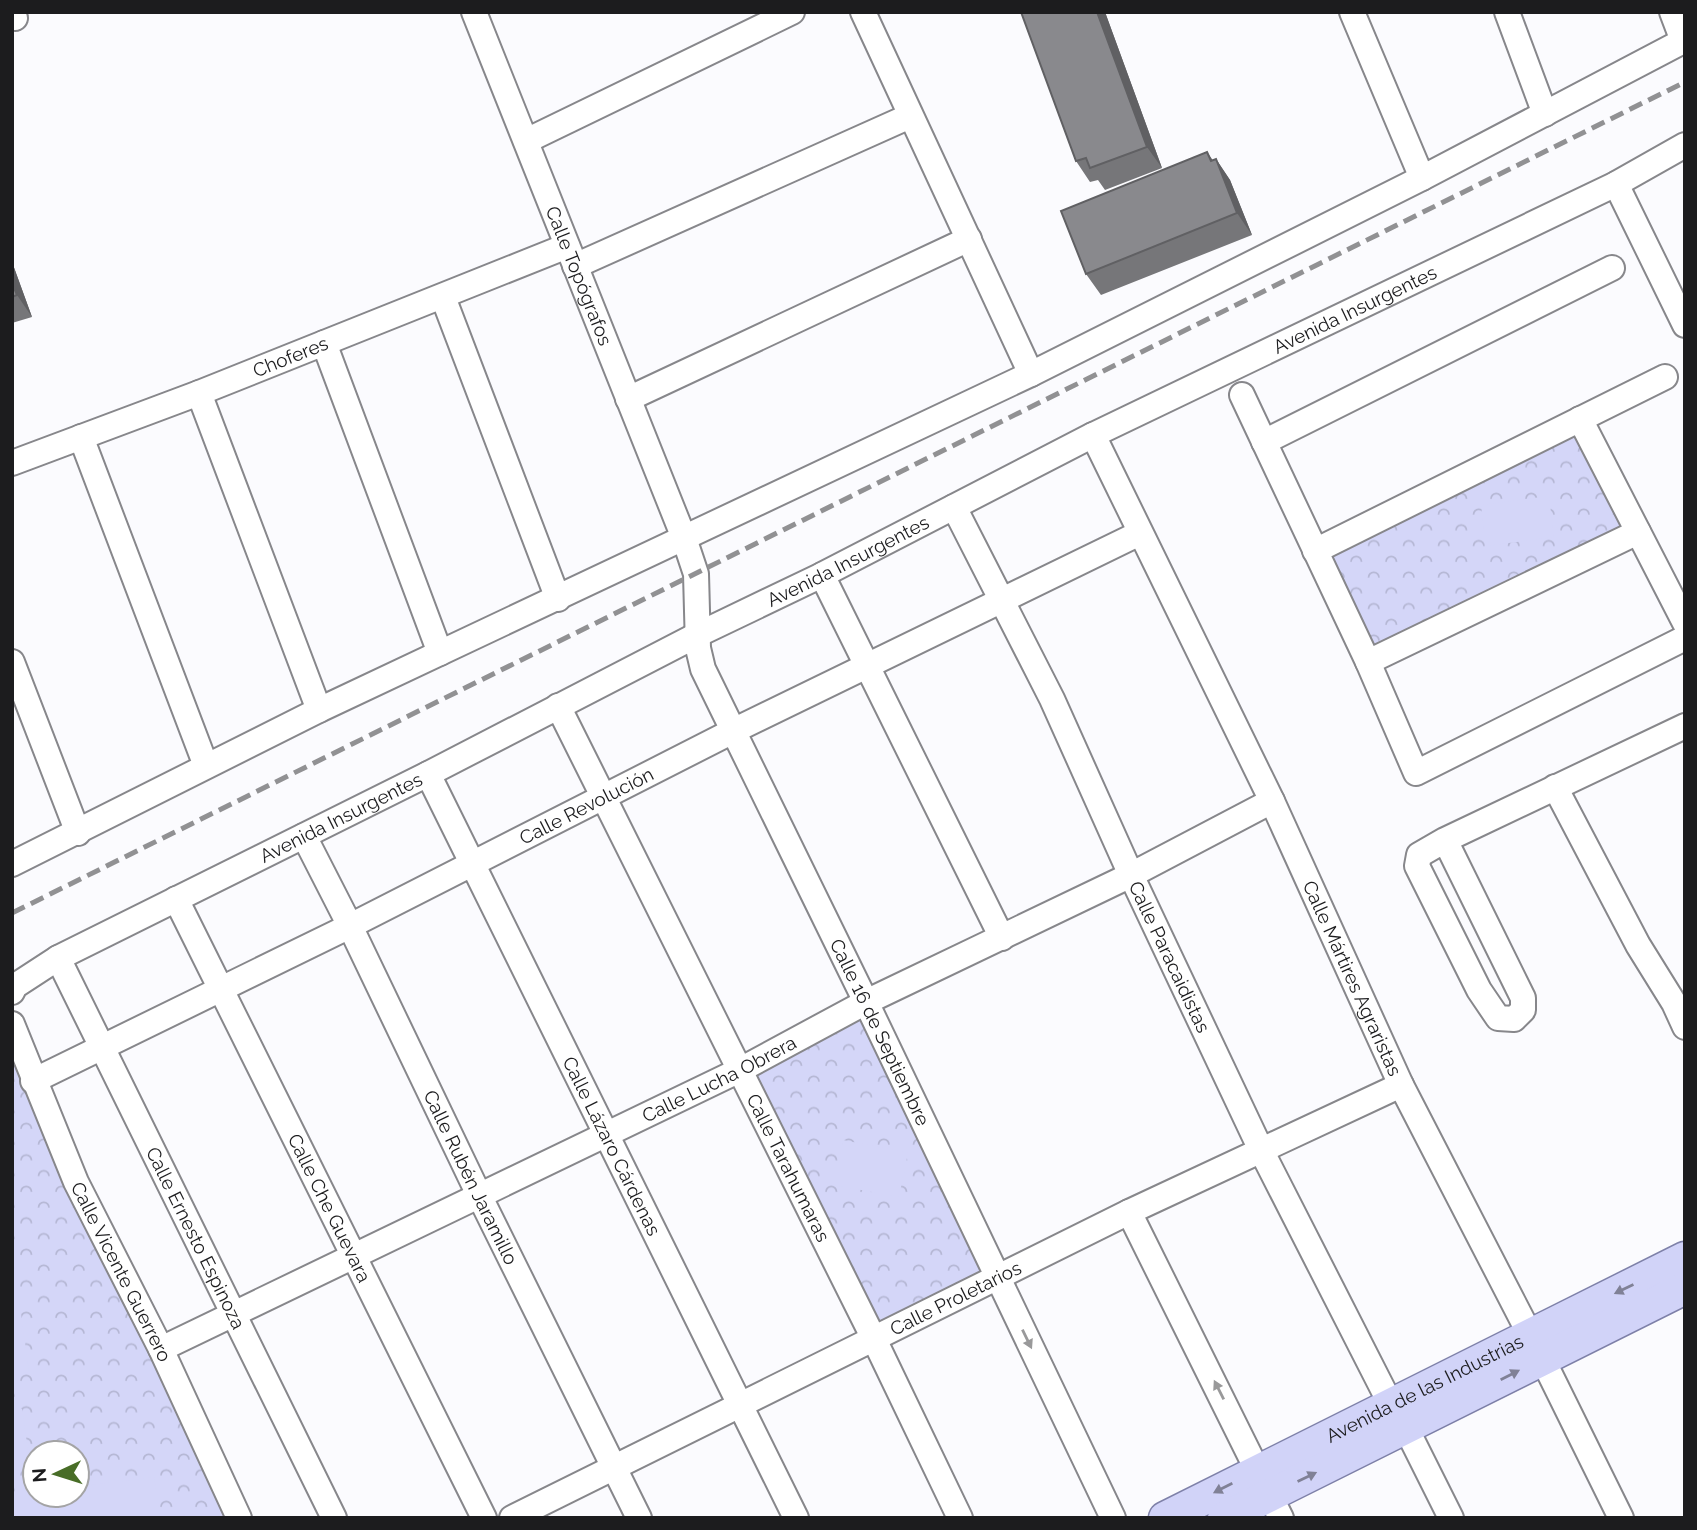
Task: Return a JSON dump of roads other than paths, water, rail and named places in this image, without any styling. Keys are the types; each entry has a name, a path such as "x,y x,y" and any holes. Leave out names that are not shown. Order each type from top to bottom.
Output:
{"main road":[{"name":"Avenida de las Industrias","path":"1224,1518 1270,1494 1399,1416 1536,1347 1685,1258"},
{"name":"Avenida de las Industrias","path":"1536,1347 1683,1295"},
{"name":"Avenida de las Industrias","path":"1165,1518 1270,1494"}],"street":[{"name":"Calle Topógrafos","path":"474,12 684,538"},
{"path":"526,141 792,12"},
{"path":"863,12 1031,374"},
{"path":"1352,12 1422,178"},
{"path":"1507,12 1545,114"},
{"path":"12,864 319,710 1031,374 1422,178 1684,40 1672,12"},
{"name":"Choferes","path":"12,463 443,297 571,256 910,116"},
{"name":"Avenida Insurgentes","path":"16,983 58,958 428,774 697,635 822,575 1093,435 1616,184 1685,145"},
{"path":"1616,184 1679,296 1685,325"},
{"path":"628,399 969,239"},
{"path":"1264,442 1612,268"},
{"path":"443,297 558,599"},
{"path":"324,343 439,653"},
{"path":"1315,551 1665,377"},
{"path":"199,393 319,710"},
{"path":"1242,395 1368,662 1416,773 1685,638"},
{"path":"1580,419 1685,623"},
{"name":"Calle Mártires Agraristas","path":"1093,435 1272,801 1401,1085 1621,1518"},
{"path":"81,438 206,766"},
{"name":"Calle Paracaidistas","path":"954,507 1052,699 1131,875 1261,1150 1451,1518"},
{"path":"1368,662 1638,531"},
{"name":"Calle Revolución","path":"33,1081 350,926 603,795 1140,533"},
{"name":"Calle 16 de Septiembre","path":"684,538 696,574 697,635 703,669 1113,1518"},
{"path":"822,575 1002,938"},
{"path":"12,662 78,833"},
{"name":"Calle Tarahumaras","path":"558,706 874,1339 960,1518"},
{"path":"1445,840 1523,998 1523,1010 1514,1019 1498,1018 1479,990 1417,866 1416,859 1445,840 1685,726"},
{"name":"Calle Lázaro Cárdenas","path":"428,774 796,1518"},
{"path":"1555,787 1638,945 1674,1003 1685,1027"},
{"name":"Calle Lucha Obrera","path":"161,1349 740,1070 866,1002 1131,875 1272,801"},
{"name":"Calle Rubén Jaramillo","path":"304,836 639,1518"},
{"name":"Calle Che Guevara","path":"176,899 484,1518"},
{"name":"Calle Ernesto Espinoza","path":"58,958 334,1518"},
{"name":"Calle Vicente Guerrero","path":"12,1024 76,1182 161,1349 239,1518"},
{"name":"Calle Proletarios","path":"512,1518 1129,1212 1401,1085"},
{"path":"1129,1212 1270,1494"}],"railway":[{"path":"12,913 1685,82"}]}
